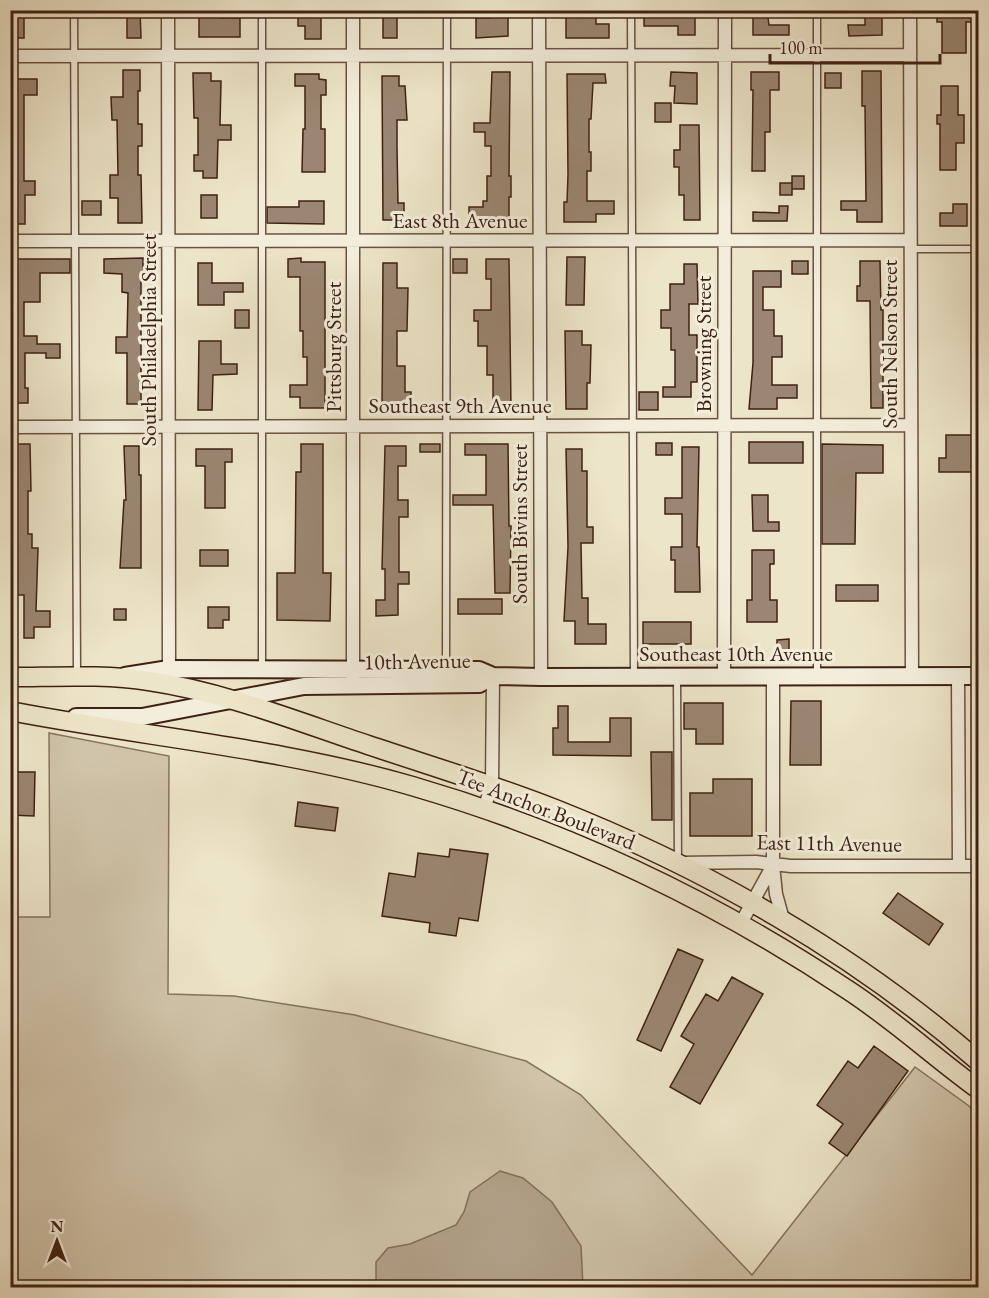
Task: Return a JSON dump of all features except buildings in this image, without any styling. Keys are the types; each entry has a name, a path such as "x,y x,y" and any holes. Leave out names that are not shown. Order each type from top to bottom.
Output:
{"main road":[{"name":"10th Avenue","path":"118,677 169,669 262,668 353,677 479,684 493,676"},
{"name":"10th Avenue","path":"39,716 142,717 353,677 446,670 479,670 493,676"},
{"name":"Southeast 10th Avenue","path":"493,676 978,676"},
{"path":"10,677 118,677"},
{"name":"Tee Anchor Boulevard","path":"118,677 179,686 229,700 492,786 555,809 678,863 752,903 847,961 909,1005 978,1061"},
{"path":"10,711 39,716"},
{"name":"Tee Anchor Boulevard","path":"39,716 181,739 336,768 410,785 484,808 555,834 621,863 741,923 850,991 972,1084"},
{"path":"972,1084 978,1097"}],"street":[{"name":"South Philadelphia Street","path":"168,10 169,669"},
{"name":"Pittsburg Street","path":"353,10 353,677"},
{"name":"South Bivins Street","path":"538,10 541,677"},
{"name":"Browning Street","path":"724,10 724,677"},
{"name":"South Nelson Street","path":"910,10 912,677"},
{"path":"10,56 910,55"},
{"name":"East 8th Avenue","path":"10,241 818,240 910,244"},
{"name":"Southeast 9th Avenue","path":"10,427 910,425"},
{"path":"484,808 492,786 493,676"},
{"path":"958,676 959,866"},
{"path":"773,677 773,864 777,900 784,923"},
{"name":"East 11th Avenue","path":"678,863 978,866"},
{"path":"741,923 773,864"}],"lane":[{"path":"74,10 77,677"},
{"path":"262,10 262,668"},
{"path":"446,670 447,10"},
{"path":"631,10 634,677"},
{"path":"817,10 817,677"},
{"path":"910,244 978,249"},
{"path":"677,677 678,863"}],"shaded area":[{"path":"49,733 169,756 168,994 234,996 355,1015 526,1061 581,1095 752,1275 915,1067 969,1106 978,1117 978,1287 11,1288 11,917 50,917"},
{"path":"500,1171 523,1178 552,1202 581,1246 583,1287 376,1287 376,1262 388,1248 410,1244 456,1225 464,1212 470,1192"}]}
